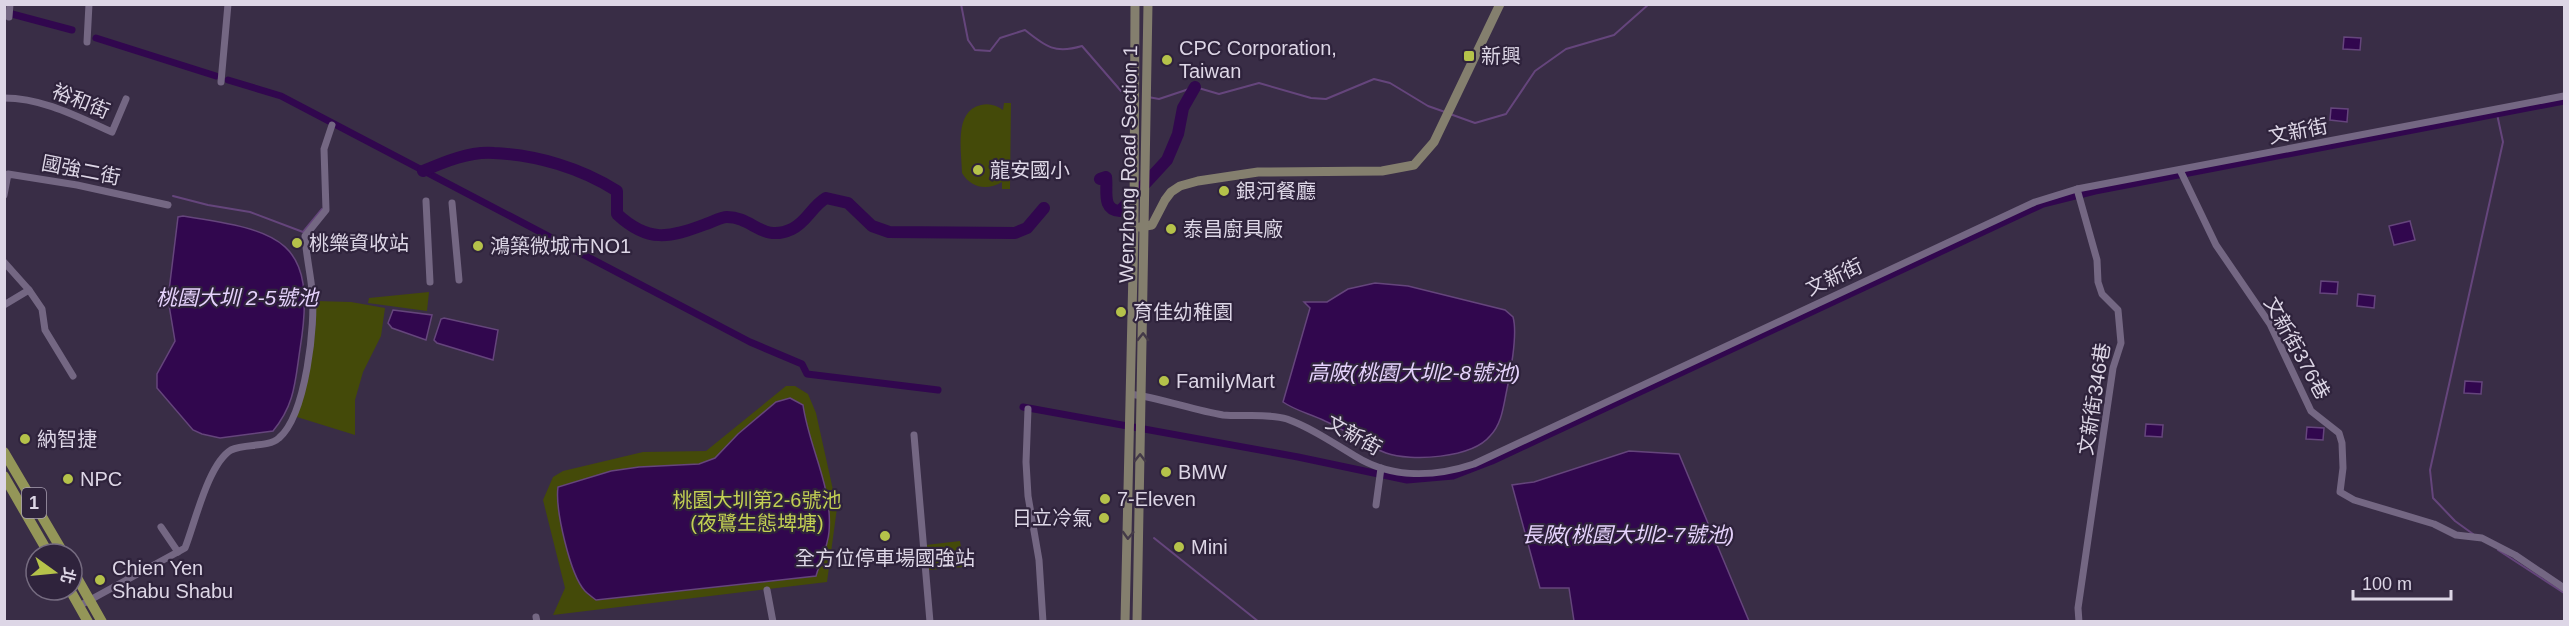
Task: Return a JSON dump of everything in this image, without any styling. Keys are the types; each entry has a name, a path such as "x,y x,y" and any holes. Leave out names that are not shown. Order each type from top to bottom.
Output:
{"main road":[{"name":"1","path":"4,452 56,542"},
{"name":"1","path":"4,476 42,542"},
{"path":"84,590 102,621"},
{"path":"77,602 88,621"}],"street":[{"path":"9,17 10,4"},
{"path":"87,42 89,4"},
{"path":"221,82 228,4"},
{"name":"Wenzhong Road Section 1","path":"1134,511 1129,412 1134,223 1135,4"},
{"name":"Wenzhong Road Section 1","path":"1134,511 1142,395 1148,4"},
{"path":"1134,223 1145,228 1152,225 1171,192 1180,186 1198,181 1257,172 1382,171 1414,165 1434,142 1500,4"},
{"name":"文新街","path":"1130,394 1221,414 1286,419 1381,472 1435,474 1474,464 2035,202 2180,170 2565,96"},
{"name":"裕和街","path":"4,98 26,98 66,111 112,132 126,99"},
{"path":"79,606 184,548 204,494 223,456 243,446 277,440 285,432 297,409 303,388 313,323 312,290 305,236 326,210 324,149 332,125"},
{"name":"文新街376巷","path":"2180,170 2216,245 2270,324 2311,411 2339,433 2342,452 2340,492 2379,508 2434,524 2457,535 2479,537 2515,555 2565,588"},
{"name":"國強二街","path":"4,195 8,174 77,185 168,205"},
{"name":"文新街346巷","path":"2079,194 2097,260 2098,282 2102,294 2118,310 2121,343 2106,413 2103,450 2078,609 2079,621"},
{"path":"426,201 430,282"},
{"path":"452,203 459,280"},
{"path":"4,262 29,290 42,309 45,330 73,376"},
{"path":"4,305 29,290"},
{"path":"1028,409 1026,462 1028,496 1039,560 1043,621"},
{"path":"914,435 930,621"},
{"path":"1376,505 1381,472"},
{"path":"1125,621 1134,511"},
{"path":"1134,511 1137,621"},
{"path":"161,527 178,552"},
{"path":"768,590 773,621"}],"green space":[{"path":"1004,103 1011,103 1010,189 1002,189 1002,182 985,187 975,185 962,173 961,133 966,115 972,109 987,104 1003,110"},
{"path":"429,292 427,311 368,303 369,298"},
{"path":"316,301 351,302 385,308 381,336 363,372 355,400 355,435 297,417 311,359"},
{"name":"桃園大圳第2-6號池 (夜鷺生態埤塘)","path":"786,386 795,386 808,394 816,413 837,508 827,582 553,615 565,588 543,500 553,477 563,471 643,452 706,451"},
{"path":"960,541 964,567 929,570 926,545"}],"water":[{"path":"2344,37 2361,38 2360,50 2343,49"},
{"path":"2331,108 2348,109 2347,122 2330,120"},
{"name":"桃園大圳 2-5號池","path":"178,217 245,228 268,236 285,247 297,263 303,284 304,312 300,349 290,402 273,431 220,438 202,434 193,430 157,388 157,374 175,341 168,299"},
{"path":"2410,221 2415,240 2394,245 2389,226"},
{"path":"2321,281 2338,282 2337,294 2320,293"},
{"name":"高陂(桃園大圳2-8號池)","path":"1375,283 1408,286 1505,310 1513,317 1515,334 1513,355 1503,411 1494,432 1481,443 1470,449 1441,456 1397,456 1378,450 1333,425 1283,402 1310,308 1304,302 1327,302 1348,289"},
{"path":"2358,294 2375,296 2374,308 2357,306"},
{"path":"393,310 432,315 426,340 392,328 388,323"},
{"path":"441,319 498,330 493,360 437,343 434,340"},
{"path":"2465,381 2482,382 2481,394 2464,393"},
{"name":"桃園大圳第2-6號池 (夜鷺生態埤塘)","path":"790,398 803,405 827,499 828,537 816,576 596,600 585,591 579,583 569,557 559,510 558,487 611,471 699,464 715,458 738,434 776,402"},
{"path":"2146,424 2163,425 2162,437 2145,436"},
{"path":"2307,427 2324,428 2323,440 2306,439"},
{"name":"長陂(桃園大圳2-7號池)","path":"1629,451 1679,454 1749,621 1574,621 1569,588 1540,588 1512,485 1534,482"}],"waterway":[{"path":"961,4 968,40 975,50 990,51 1000,38 1025,30 1045,45 1058,49 1082,46 1121,91 1131,93"},
{"path":"1450,114 1475,123 1506,114 1535,71 1566,49 1614,35 1649,4"},
{"path":"12,14 72,30"},
{"path":"96,38 216,76"},
{"path":"1148,97 1159,99 1195,87 1219,94 1259,83 1311,98 1326,99 1374,79 1390,83 1428,106 1445,112"},
{"path":"228,80 281,96 750,342 802,364 807,374 938,390"},
{"path":"1100,179 1106,177 1110,207 1120,211 1167,160 1178,134 1183,108 1195,87"},
{"path":"1023,407 1298,457 1407,480 1453,476 1492,461 2043,204 2095,191 2564,101"},
{"path":"2473,534 2455,521 2433,498 2430,470 2503,142 2497,114"},
{"path":"423,171 457,158 485,153 510,154 558,164 574,169 617,191 617,214 639,230 659,235 670,235 693,229 727,217 736,218 765,231 782,233 797,226 826,198 848,203 872,226 889,232 1015,233 1027,228 1044,208"},
{"path":"173,196 250,212 303,232 322,209"},
{"path":"1154,538 1259,622"},
{"path":"2498,550 2564,593"}],"place":[{"name":"新興","path":"1469,56"},
{"name":"CPC Corporation, Taiwan","path":"1167,60"},
{"name":"龍安國小","path":"978,170"},
{"name":"銀河餐廳","path":"1224,191"},
{"name":"泰昌廚具廠","path":"1171,229"},
{"name":"桃樂資收站","path":"297,243"},
{"name":"鴻築微城市NO1","path":"478,246"},
{"name":"育佳幼稚園","path":"1121,312"},
{"name":"FamilyMart","path":"1164,381"},
{"name":"納智捷","path":"25,439"},
{"name":"BMW","path":"1166,472"},
{"name":"NPC","path":"68,479"},
{"name":"7-Eleven","path":"1105,499"},
{"name":"日立冷氣","path":"1104,518"},
{"name":"全方位停車場國強站","path":"885,536"},
{"name":"Mini","path":"1179,547"},
{"name":"Chien Yen Shabu Shabu","path":"100,580"}]}
